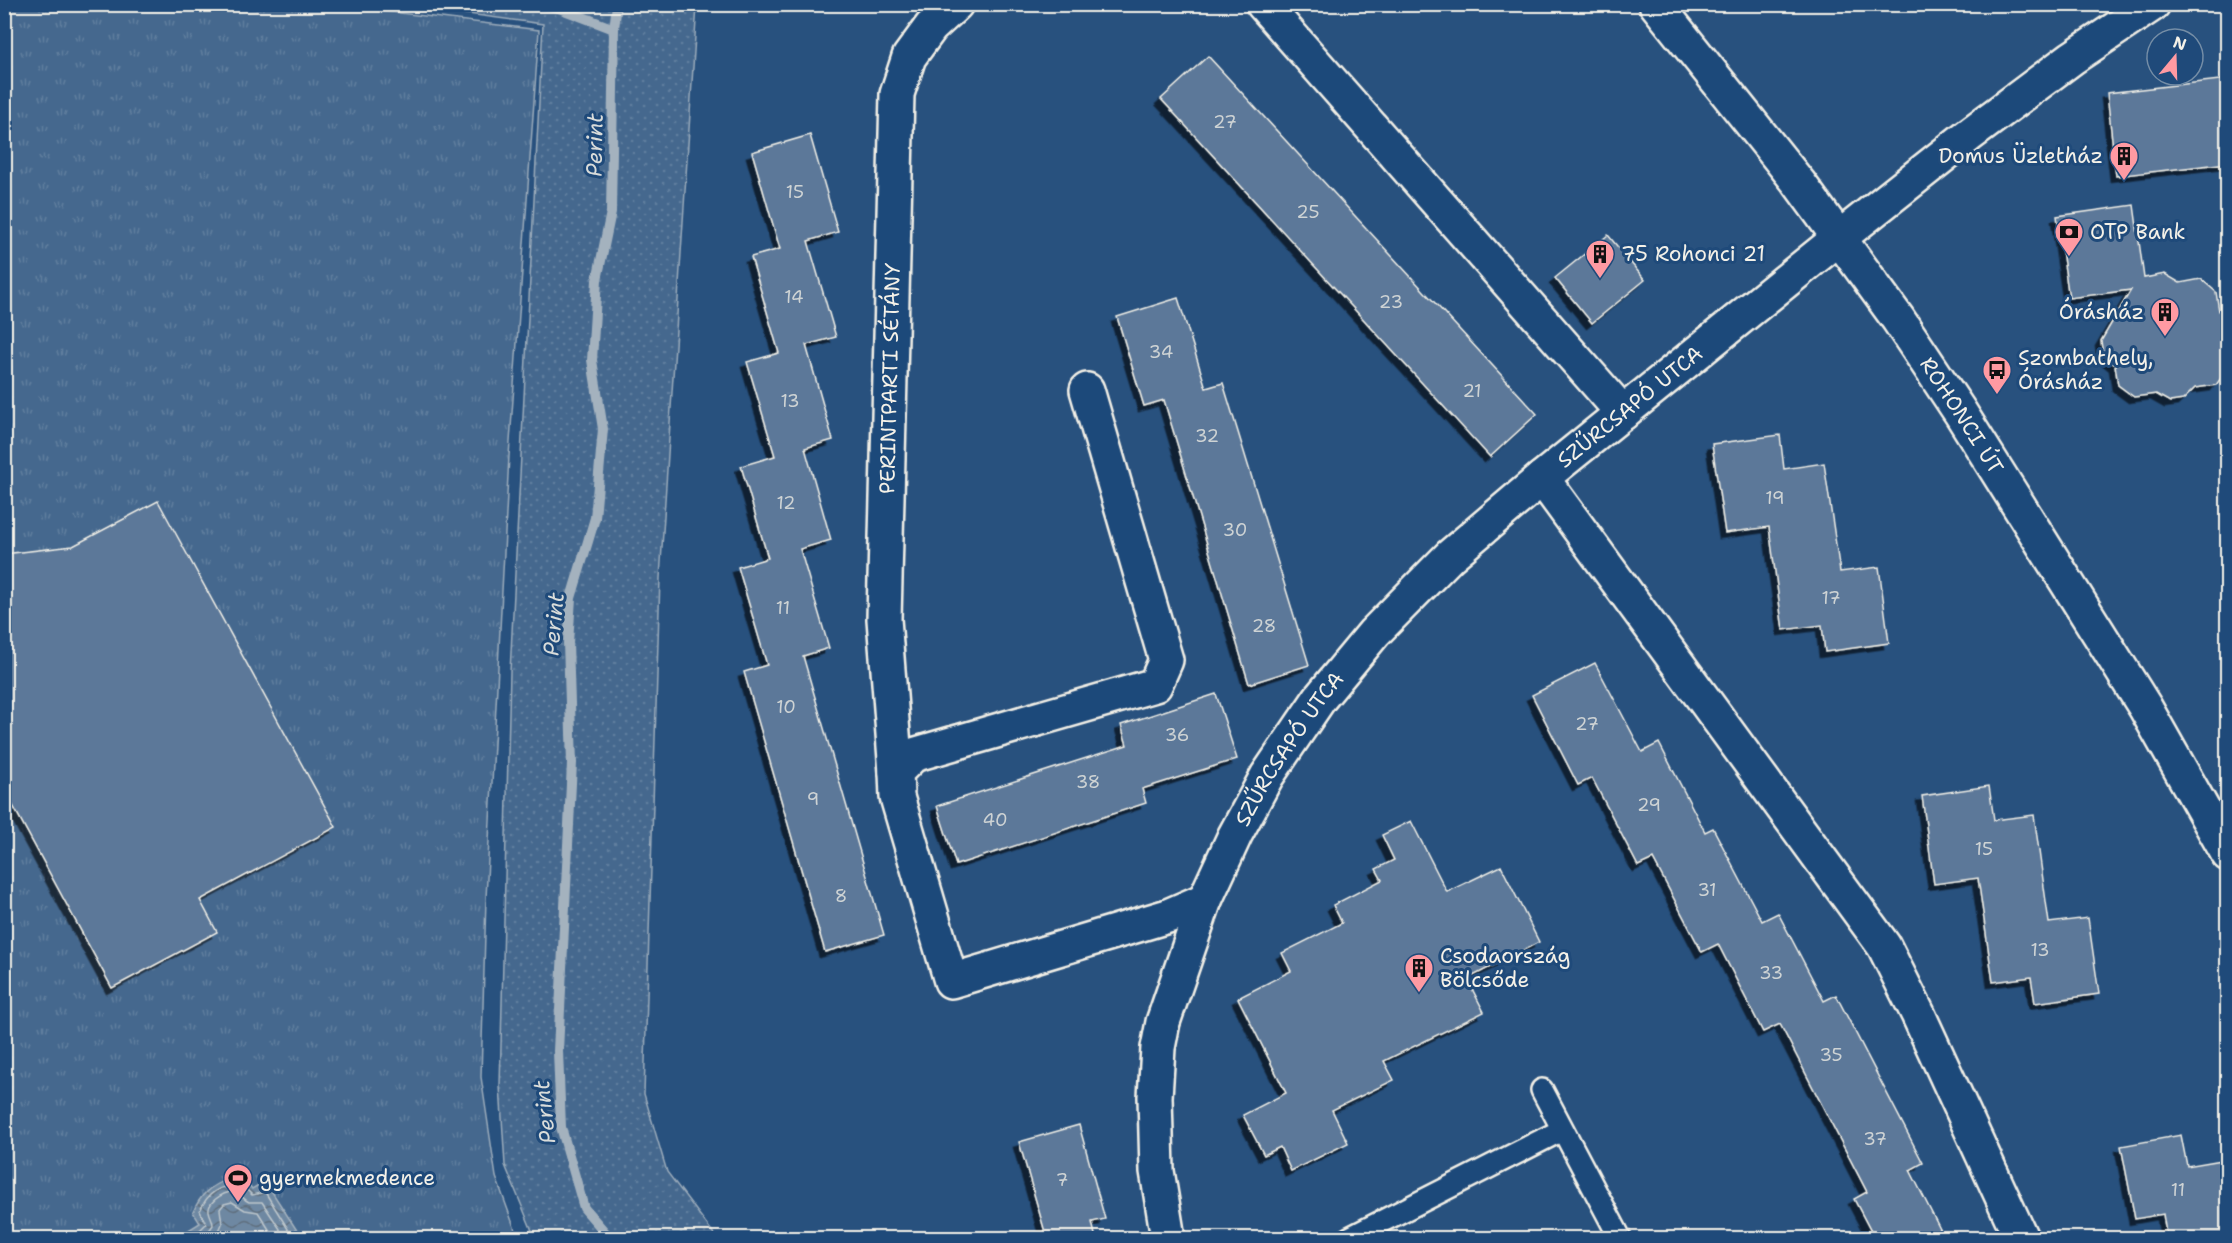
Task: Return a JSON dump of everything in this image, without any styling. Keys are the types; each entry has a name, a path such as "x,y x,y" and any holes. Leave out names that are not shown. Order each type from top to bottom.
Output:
{"street":[{"name":"PERINTPARTI SÉTÁNY","path":"896,772 884,619 897,94 909,57 931,27 956,4"},
{"path":"1263,4 1623,413"},
{"name":"ROHONCI ÚT","path":"1656,4 1799,183 1898,319 1966,422 2145,706 2228,854"},
{"name":"SZŰRCSAPÓ UTCA","path":"1168,1239 1157,1171 1155,1097 1158,1048 1163,1022 1205,900 1235,835 1267,776 1320,698 1374,633 1450,556 1542,478 1969,135 2072,58 2153,4"},
{"path":"1087,390 1166,660 1155,685 913,755 896,772 897,797 951,981 1168,916 1205,900"},
{"path":"1542,478 1884,946 1918,1014 2021,1239"}],"lane":[{"path":"1542,1090 1620,1239"},
{"path":"1349,1239 1562,1130"}],"green space":[{"path":"326,4 539,30 509,456 486,898 481,1077 496,1177 518,1238 5,1238 5,5"},
{"path":"400,5 697,5 660,578 644,1094 667,1172 717,1238 535,1238 505,1165 500,1086 510,672 543,24"}],"water":[{"name":"gyermekmedence","path":"228,1179 245,1179 252,1189 265,1181 298,1232 288,1238 192,1238 187,1231 200,1223 193,1212 199,1200 211,1188"}],"building":[{"path":"1208,56 1537,414 1490,457 1161,99"},
{"path":"2228,79 2228,163 2116,176 2107,93 2159,87 2205,87 2205,82"},
{"path":"810,135 838,232 808,241 836,337 806,345 833,440 805,448 831,540 800,549 829,648 803,656 884,935 825,952 744,672 767,665 738,567 768,558 741,466 775,456 747,362 779,353 751,257 780,249 752,152"},
{"name":"Órásház","path":"2134,205 2144,278 2165,274 2180,283 2201,279 2216,292 2219,311 2227,319 2227,370 2216,385 2195,388 2183,400 2170,402 2156,394 2134,397 2118,385 2115,365 2103,355 2101,341 2131,290 2069,298 2057,216"},
{"name":"75 Rohonci 21","path":"1608,235 1645,280 1592,323 1555,278"},
{"path":"1178,298 1206,388 1223,383 1309,665 1249,684 1164,400 1144,406 1117,317"},
{"path":"1780,435 1784,469 1824,463 1840,572 1879,567 1889,643 1825,652 1822,625 1783,630 1769,527 1725,533 1712,444"},
{"path":"158,501 336,827 200,900 217,932 112,988 4,789 4,554 73,546"},
{"path":"1595,663 1642,752 1659,743 1705,832 1713,828 1762,921 1778,913 1824,1001 1836,995 1923,1163 1910,1170 1945,1239 1875,1239 1854,1199 1867,1192 1780,1024 1763,1032 1718,944 1702,952 1653,859 1638,866 1592,778 1578,785 1532,695"},
{"path":"1216,694 1237,759 1142,789 1146,803 956,865 937,806 1127,745 1121,725"},
{"path":"1989,786 1994,820 2034,815 2049,923 2088,918 2099,994 2035,1003 2031,977 1993,982 1978,878 1934,884 1922,796"},
{"name":"Csodaország Bölcsőde","path":"1411,821 1447,892 1501,866 1539,942 1467,979 1484,1012 1384,1061 1394,1080 1332,1110 1348,1143 1291,1171 1280,1147 1264,1155 1243,1115 1286,1093 1238,998 1291,971 1282,953 1342,923 1333,905 1382,880 1376,869 1394,860 1382,835"},
{"path":"1079,1125 1105,1219 1092,1222 1096,1239 1047,1239 1019,1142"},
{"path":"2181,1135 2187,1166 2228,1159 2228,1239 2167,1239 2163,1214 2135,1219 2121,1146"}],"waterway":[{"path":"538,4 559,8 614,29"},
{"name":"Perint","path":"610,1238 584,1208 561,1127 558,1051 572,763 568,643 571,598 595,518 603,429 592,360 597,280 611,212 614,29 617,4"}],"place":[{"name":"Domus Üzletház","path":"2124,182"},
{"name":"OTP Bank","path":"2069,258"},
{"name":"75 Rohonci 21","path":"1600,280"},
{"name":"Órásház","path":"2165,338"},
{"name":"Szombathely, Órásház","path":"1997,396"},
{"name":"Csodaország Bölcsőde","path":"1419,994"},
{"name":"gyermekmedence","path":"238,1204"}]}
